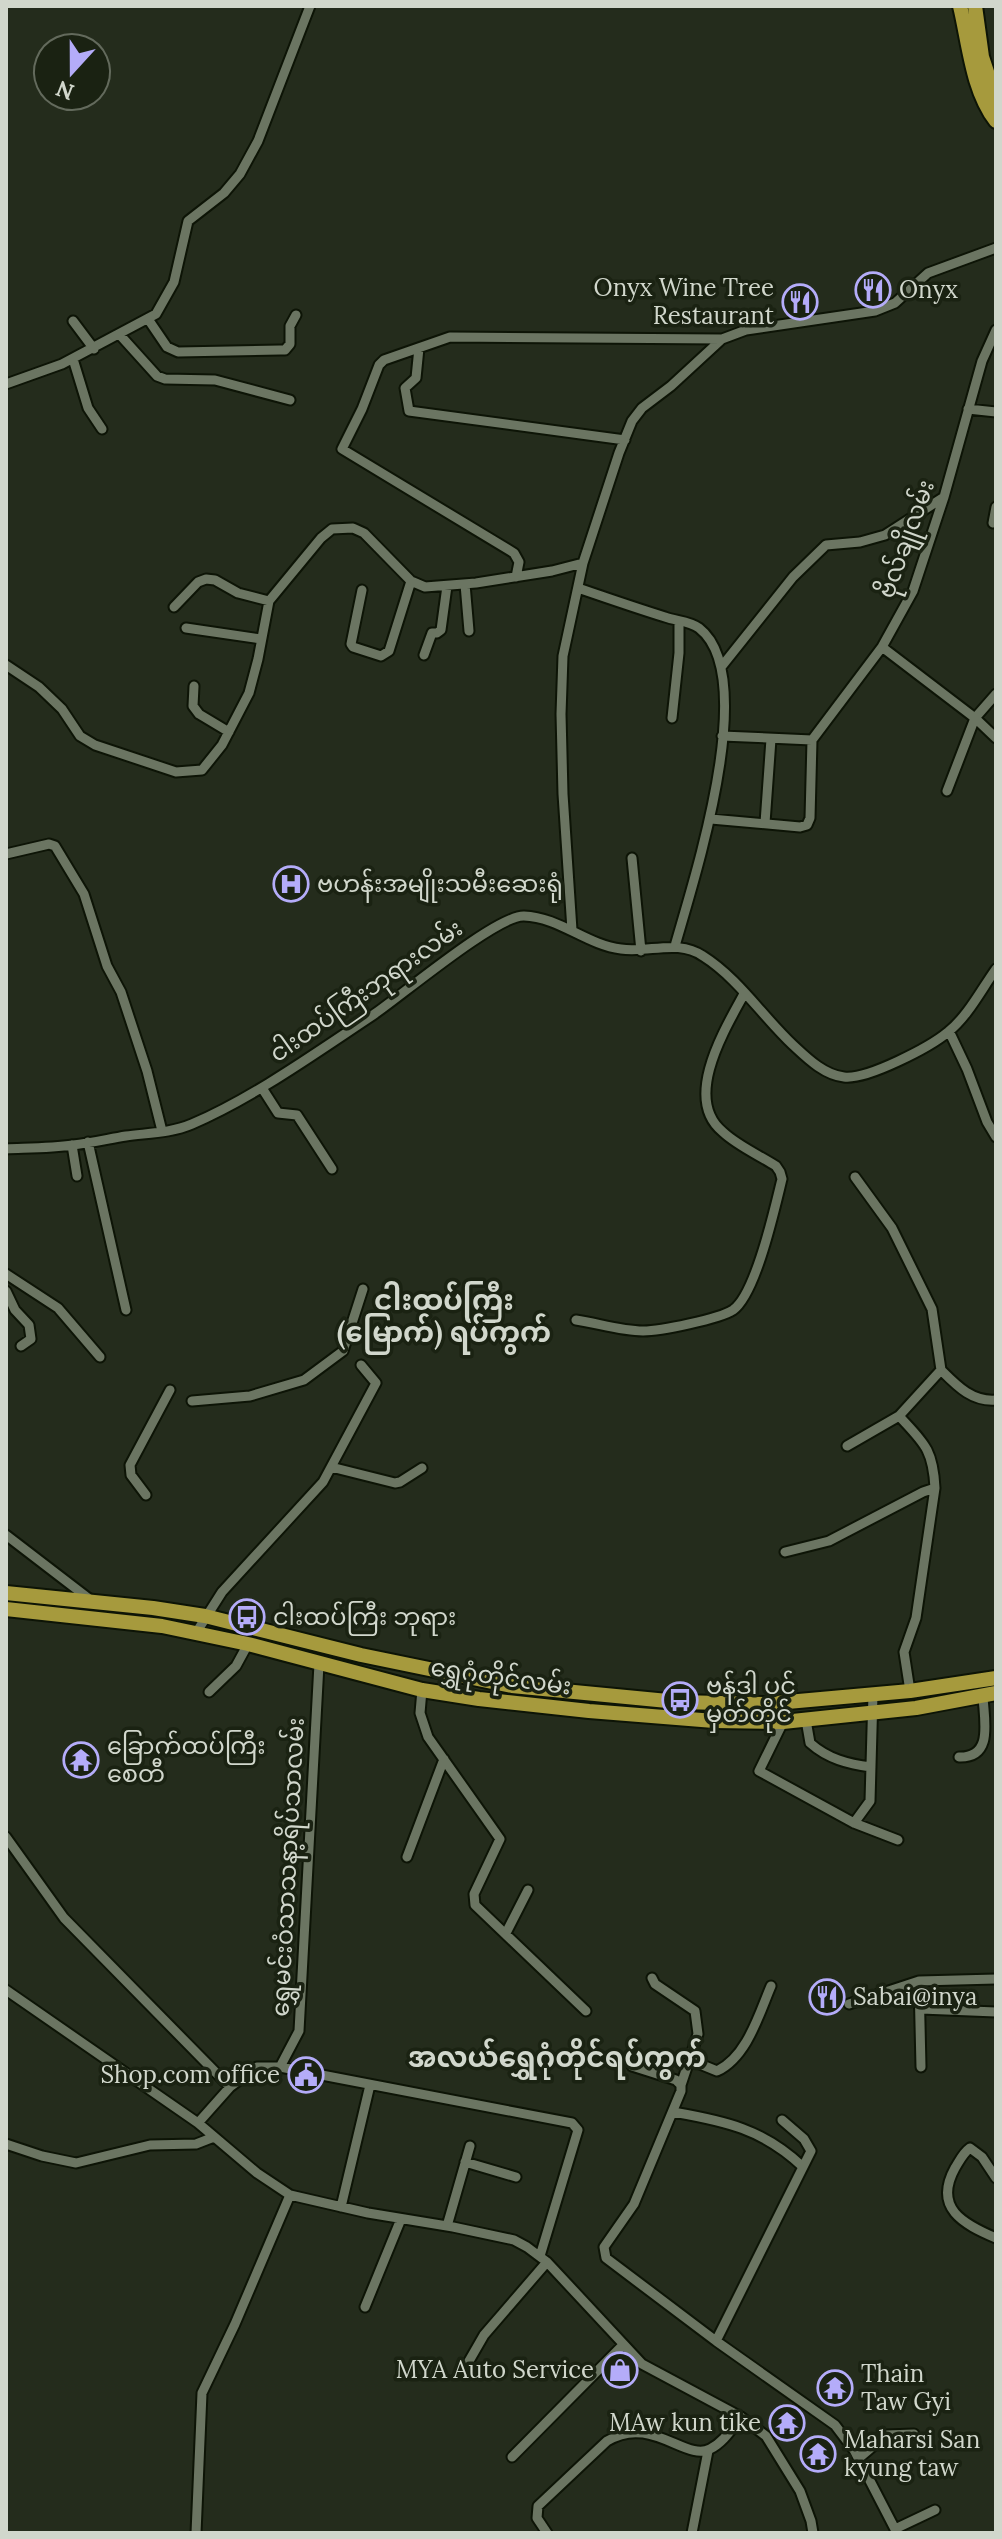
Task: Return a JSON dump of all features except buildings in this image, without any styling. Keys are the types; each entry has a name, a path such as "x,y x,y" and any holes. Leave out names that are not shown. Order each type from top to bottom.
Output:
{"main road":[{"path":"960,6 975,72 996,121"},
{"path":"975,6 982,57 996,99"},
{"name":"ရွှေဂုံတိုင်လမ်း","path":"6,1593 205,1616 361,1655 512,1686 678,1702 765,1704 910,1691 996,1678"},
{"name":"ရွှေဂုံတိုင်လမ်း","path":"6,1609 162,1626 248,1644 422,1690 605,1712 714,1721 783,1722 873,1713 989,1694"}],"street":[{"path":"6,384 73,359 156,314 174,282 188,221 224,193 240,174 258,141 310,6"},
{"path":"516,577 519,562 514,553 342,449 384,360 450,337 722,339 746,330 875,311 895,303 928,273 996,248"},
{"path":"148,319 163,343 172,350 285,350 290,344 290,326 296,315"},
{"path":"73,321 94,349"},
{"name":"ဗိုလ်ချိုလမ်း","path":"812,740 882,647 913,591 944,497 982,361 996,330"},
{"path":"120,335 157,376 165,379 215,380 290,400"},
{"path":"572,930 561,714 563,656 583,563 632,421 642,408 680,379 722,339"},
{"path":"419,348 417,374 405,388 406,408 409,411 625,440"},
{"path":"73,359 88,408 102,429"},
{"path":"968,409 996,412"},
{"path":"722,666 793,577 826,545 860,542 885,535 944,497"},
{"path":"993,523 996,507"},
{"path":"6,665 39,687 62,709 80,736 87,741 176,772 202,770 222,745 249,693 269,601 332,529 353,528 364,533 411,581 425,587 516,577 583,563"},
{"path":"174,607 198,582 206,579 215,580 238,593 269,601"},
{"path":"362,590 351,644 381,656 389,651 411,581"},
{"path":"465,584 469,631"},
{"path":"424,655 432,633 441,630 447,586"},
{"path":"578,588 693,624 703,631 722,666 721,761 711,819 675,946 689,949 719,968 812,1061 827,1072 843,1077 884,1068 949,1031 968,1010 996,969"},
{"path":"672,718 679,622"},
{"path":"186,628 261,639"},
{"path":"882,647 975,718 996,738"},
{"path":"194,686 193,706 199,714 229,732"},
{"path":"947,791 975,718 996,694"},
{"path":"711,819 800,827 807,825 810,818 812,740 722,736"},
{"path":"765,823 771,739"},
{"path":"6,854 49,844 55,846 84,894 107,966 121,992 147,1071 162,1131"},
{"path":"632,858 641,951"},
{"name":"ငါးထပ်ကြီးဘုရားလမ်း","path":"6,1149 72,1145 188,1126 262,1088 374,1014 487,931 520,915 572,930 596,943 618,949 641,951 675,946"},
{"path":"576,1320 645,1331 700,1321 732,1310 743,1297 770,1232 782,1179 776,1166 720,1131 706,1106 706,1079 716,1050 744,994"},
{"path":"949,1031 996,1137"},
{"path":"262,1088 278,1113 297,1115 332,1169"},
{"path":"88,1142 126,1310"},
{"path":"72,1145 77,1176"},
{"path":"855,1177 892,1228 932,1309 941,1370 962,1391 984,1401 996,1400"},
{"path":"6,1274 58,1308 100,1357"},
{"path":"192,1401 250,1396 304,1380 343,1351 363,1289"},
{"path":"6,1291 15,1310 29,1325 31,1339 21,1346"},
{"path":"196,1633 222,1592 323,1482 376,1383 361,1365"},
{"path":"847,1446 899,1416 941,1370"},
{"path":"146,1495 131,1475 130,1465 170,1390"},
{"path":"899,1416 925,1444 934,1468 935,1488 916,1618 904,1652 910,1691"},
{"path":"331,1467 395,1483 422,1468"},
{"path":"785,1552 829,1541 935,1488"},
{"path":"6,1535 94,1603"},
{"path":"209,1692 236,1666 248,1644"},
{"name":"ရွှေမင်းဝံသာသနာ့ရိပ်သာလမ်း","path":"280,2067 299,2031 319,1664"},
{"path":"422,1690 420,1713 428,1737 500,1839 473,1899 475,1905 586,2011"},
{"path":"854,1823 870,1801 873,1694"},
{"path":"959,1757 975,1755 982,1750 989,1694"},
{"path":"806,1720 810,1743 818,1750 844,1763 871,1767"},
{"path":"783,1722 759,1771 854,1823 898,1840"},
{"path":"407,1857 444,1759"},
{"path":"6,1837 64,1918 230,2087"},
{"path":"506,1933 528,1890"},
{"path":"652,1978 655,1984 695,2011 698,2034 673,2112 634,2204 604,2247 606,2258 835,2425 859,2458 896,2531 935,2510"},
{"path":"849,2004 919,1981 996,1979"},
{"path":"919,1981 921,2067"},
{"path":"690,2060 717,2071 727,2064 748,2038 771,1986"},
{"path":"6,1990 198,2123 257,2173 290,2195 514,2240 543,2259 622,2346 651,2371 741,2417 766,2436 800,2491 813,2533"},
{"path":"921,2009 996,2012"},
{"path":"632,2066 676,2080 681,2085"},
{"path":"198,2123 230,2087 257,2067 280,2067 572,2123 578,2130 543,2259 484,2335 465,2368"},
{"path":"341,2207 370,2085"},
{"path":"673,2112 715,2119 749,2130 785,2150 803,2167"},
{"path":"716,2341 811,2151 804,2139 782,2120"},
{"path":"6,2144 76,2163 150,2145 196,2144 214,2137"},
{"path":"447,2226 470,2146"},
{"path":"996,2178 982,2157 970,2148 950,2178 947,2190 950,2208 973,2228 996,2238"},
{"path":"465,2162 516,2177"},
{"path":"196,2533 202,2393 290,2195"},
{"path":"365,2307 401,2219"},
{"path":"512,2457 622,2346"},
{"path":"547,2533 537,2518 538,2506 607,2441 620,2433 635,2431 697,2451 708,2451 724,2439 741,2417"},
{"path":"859,2458 886,2435 914,2434"},
{"path":"692,2533 708,2451"}],"place":[{"name":"Onyx","path":"873,290"},
{"name":"Onyx Wine Tree Restaurant","path":"800,302"},
{"name":"ဗဟန်းအမျိုးသမီးဆေးရုံ","path":"291,884"},
{"name":"ငါးထပ်ကြီး ဘုရား","path":"247,1617"},
{"name":"ဗန်ဒါ ပင် မှတ်တိုင်","path":"680,1700"},
{"name":"ခြောက်ထပ်ကြီး စေတီ","path":"81,1760"},
{"name":"Sabai@inya","path":"827,1997"},
{"name":"Shop.com office","path":"306,2075"},
{"name":"MYA Auto Service","path":"620,2370"},
{"name":"Thain Taw Gyi","path":"835,2388"},
{"name":"MAw kun tike","path":"787,2423"},
{"name":"Maharsi San kyung taw","path":"818,2454"}],"district":[{"name":"ငါးထပ်ကြီး (မြောက်) ရပ်ကွက်","path":"444,1316"},
{"name":"အလယ်ရွှေဂုံတိုင်ရပ်ကွက်","path":"557,2057"}]}
